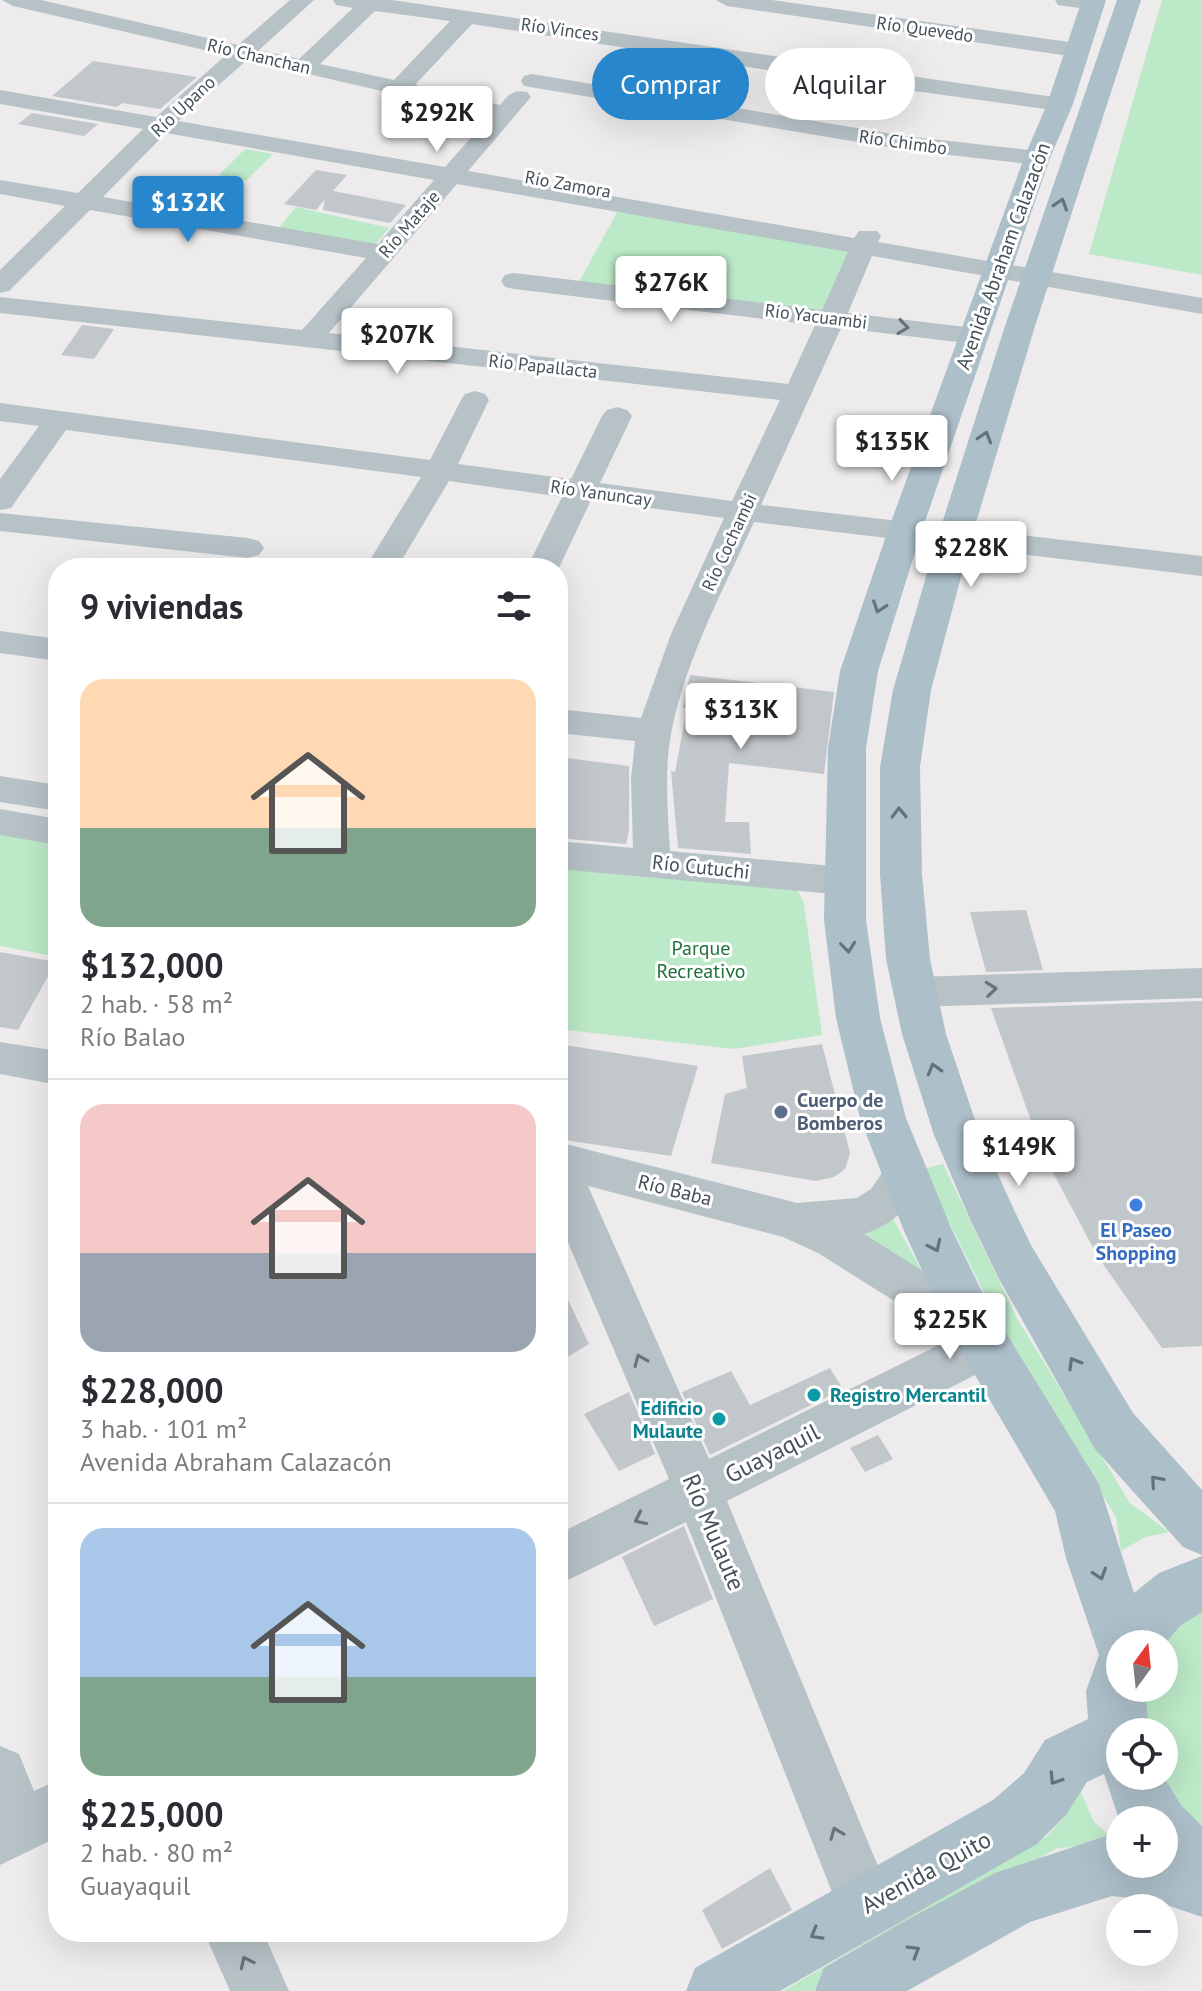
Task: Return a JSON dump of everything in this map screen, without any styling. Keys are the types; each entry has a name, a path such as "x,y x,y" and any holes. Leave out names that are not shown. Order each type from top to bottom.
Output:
{"main road":[{"name":"Avenida Abraham Calazacón","path":"1129,0 954,539 912,690 900,767 901,874 913,992 937,1081 960,1143 1015,1262 1114,1431 1193,1522 1202,1528"},
{"name":"Avenida Abraham Calazacón","path":"1093,2 1060,104 1037,158 873,625 852,706 847,748 844,881 845,920 858,1018 883,1118 976,1331 1080,1503 1094,1558 1118,1630"},
{"path":"901,1163 960,1143"},
{"path":"1139,1630 1151,1612 1189,1587 1202,1584"},
{"name":"Avenida Quito","path":"718,1991 1015,1822 1045,1794 1066,1761 1106,1754"},
{"path":"1178,1845 1202,1869"},
{"path":"847,1991 927,1943 1017,1895 1112,1865 1155,1870 1202,1886"}],"street":[{"name":"Río Chanchan","path":"13,0 506,113"},
{"name":"Río Upano","path":"0,285 167,119 303,0"},
{"name":"Río Vinces","path":"344,0 575,31 805,69 1060,104"},
{"name":"Río Quevedo","path":"727,0 1076,50"},
{"path":"1066,0 1093,2"},
{"path":"304,67 369,4"},
{"name":"Río Mataje","path":"309,340 593,10"},
{"path":"399,89 467,16"},
{"name":"Río Chimbo","path":"532,81 905,143 1037,158"},
{"name":"Río Zamora","path":"0,88 1000,266 1037,278 1202,306"},
{"name":"Río Zamora","path":"0,97 167,119"},
{"path":"0,187 384,253"},
{"name":"Río Cochambi","path":"652,863 648,788 655,731 693,623 865,242"},
{"name":"Río Yacuambi","path":"514,281 974,336"},
{"name":"Río Papallacta","path":"0,305 799,394"},
{"path":"387,558 440,471 475,400"},
{"name":"Río Yanuncay","path":"0,412 904,533 1202,566"},
{"path":"548,558 617,416"},
{"path":"0,501 58,420"},
{"path":"0,522 248,548"},
{"path":"0,642 48,649"},
{"path":"568,722 655,731"},
{"path":"0,789 48,796"},
{"path":"0,822 48,830"},
{"name":"Río Cutuchi","path":"568,856 844,881"},
{"path":"913,992 1202,983"},
{"path":"0,1058 48,1066"},
{"name":"Río Baba","path":"791,1220 858,1219 874,1212 894,1194 901,1163"},
{"name":"Río Baba","path":"568,1164 791,1220 834,1239 976,1331"},
{"name":"Río Mulaute","path":"568,1191 696,1492 706,1509 865,1905"},
{"name":"Guayaquil","path":"568,1555 970,1354 976,1331"},
{"path":"0,1773 26,1824"},
{"path":"238,1942 260,1991"}],"green space":[{"path":"1162,0 1202,0 1202,275 1089,254"},
{"path":"245,149 273,154 246,181 219,175"},
{"path":"296,207 389,228 372,249 277,230"},
{"path":"620,207 852,249 822,310 579,282"},
{"path":"0,812 48,819 48,955 0,946"},
{"name":"Parque Recreativo","path":"568,859 782,884 798,891 804,904 822,1035 734,1049 568,1030"},
{"path":"943,1164 1018,1320 1130,1503 1169,1532 1145,1537 1121,1551 1116,1517 1000,1325 923,1169"},
{"path":"891,1215 930,1286 849,1233"},
{"path":"1202,1609 1202,1825 1188,1815 1168,1790 1178,1790 1178,1718 1138,1718 1137,1702 1178,1702 1178,1630 1173,1630"},
{"path":"1079,1788 1094,1822 1106,1833 1106,1845 1057,1848 812,1991 783,1991 1047,1836 1066,1815"}],"building":[{"path":"93,61 197,77 160,109 122,103 117,107 52,96"},
{"path":"32,113 98,124 84,136 18,124"},
{"path":"316,170 347,175 333,191 406,205 390,223 323,210 325,199 316,210 284,204"},
{"path":"82,325 114,329 94,359 61,355"},
{"path":"690,675 834,692 824,774 729,763 725,822 749,822 751,854 678,848 671,771 675,772"},
{"path":"568,758 629,766 629,830 626,844 568,839"},
{"path":"1026,910 1043,970 986,972 970,912"},
{"path":"0,952 48,961 48,976 18,1030 0,1027"},
{"name":"El Paseo Shopping","path":"1202,1001 1202,1346 1162,1348 1098,1257 1042,1152 991,1008"},
{"name":"Cuerpo de Bomberos","path":"822,1044 850,1153 845,1169 834,1177 816,1181 711,1163 725,1094 747,1088 742,1056"},
{"path":"568,1045 698,1066 671,1156 568,1141"},
{"path":"568,1300 589,1344 568,1357"},
{"name":"Edificio Mulaute","path":"830,1368 843,1389 710,1455 682,1392 731,1371 750,1405"},
{"path":"629,1392 655,1454 619,1471 584,1414"},
{"path":"878,1435 893,1459 865,1472 850,1448"},
{"path":"684,1526 713,1599 654,1626 622,1557"},
{"path":"770,1868 792,1910 722,1949 702,1910"}],"place":[{"name":"Cuerpo de Bomberos","path":"781,1112"},
{"name":"El Paseo Shopping","path":"1136,1205"},
{"name":"Registro Mercantil","path":"814,1395"},
{"name":"Edificio Mulaute","path":"719,1419"}]}
